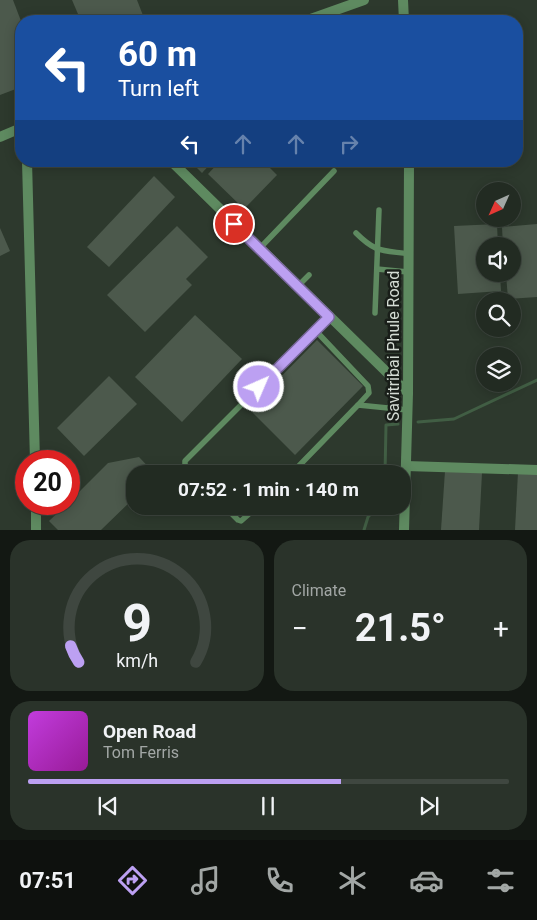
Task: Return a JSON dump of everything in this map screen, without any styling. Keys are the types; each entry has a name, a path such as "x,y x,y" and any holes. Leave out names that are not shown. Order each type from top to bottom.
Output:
{"street":[{"path":"322,15 364,0"},
{"path":"403,0 404,15"},
{"path":"0,137 15,131"},
{"path":"27,167 35,450"},
{"path":"177,167 408,394"},
{"name":"Savitribai Phule Road","path":"406,465 409,167"},
{"path":"411,466 537,470"},
{"path":"36,515 36,530"},
{"name":"Savitribai Phule Road","path":"404,515 404,530"}],"lane":[{"path":"260,248 334,171"},
{"path":"375,313 379,210"},
{"path":"356,233 369,246 377,250 409,254"},
{"path":"377,270 408,272"},
{"path":"298,286 309,275"},
{"path":"185,465 185,461 329,317"},
{"path":"299,465 369,393 368,386 316,331"},
{"path":"358,405 408,410"},
{"path":"233,515 241,521 248,515"}],"building":[{"path":"0,0 13,0 19,15 15,15 15,89 0,95"},
{"path":"72,0 137,0 143,15 78,15"},
{"path":"196,167 208,167 202,173"},
{"path":"214,167 269,167 277,175 244,209 208,174"},
{"path":"154,176 175,197 109,267 87,247"},
{"path":"537,224 537,297 521,298 521,292 507,292 507,282 521,282 521,237 503,237 502,228 521,228 521,225"},
{"path":"476,225 476,228 497,228 498,237 476,237 476,282 500,282 501,291 458,294 454,226"},
{"path":"177,226 208,257 186,279 192,285 145,332 107,295"},
{"path":"0,228 10,251 0,256"},
{"path":"195,315 242,359 182,422 135,377"},
{"path":"317,340 363,386 295,455 249,409"},
{"path":"109,376 137,404 84,456 57,428"},
{"path":"139,457 147,465 126,465 126,506 101,530 58,530 49,521 55,515 80,515 80,491 108,463"},
{"path":"445,471 482,473 479,530 441,530"},
{"path":"518,472 537,473 537,530 515,530"}],"waterway":[{"path":"418,422 454,419 537,380"},
{"path":"385,465 386,425 398,424"},
{"path":"364,530 370,515"}],"route":[{"path":"234,224 329,317 259,387"}]}
